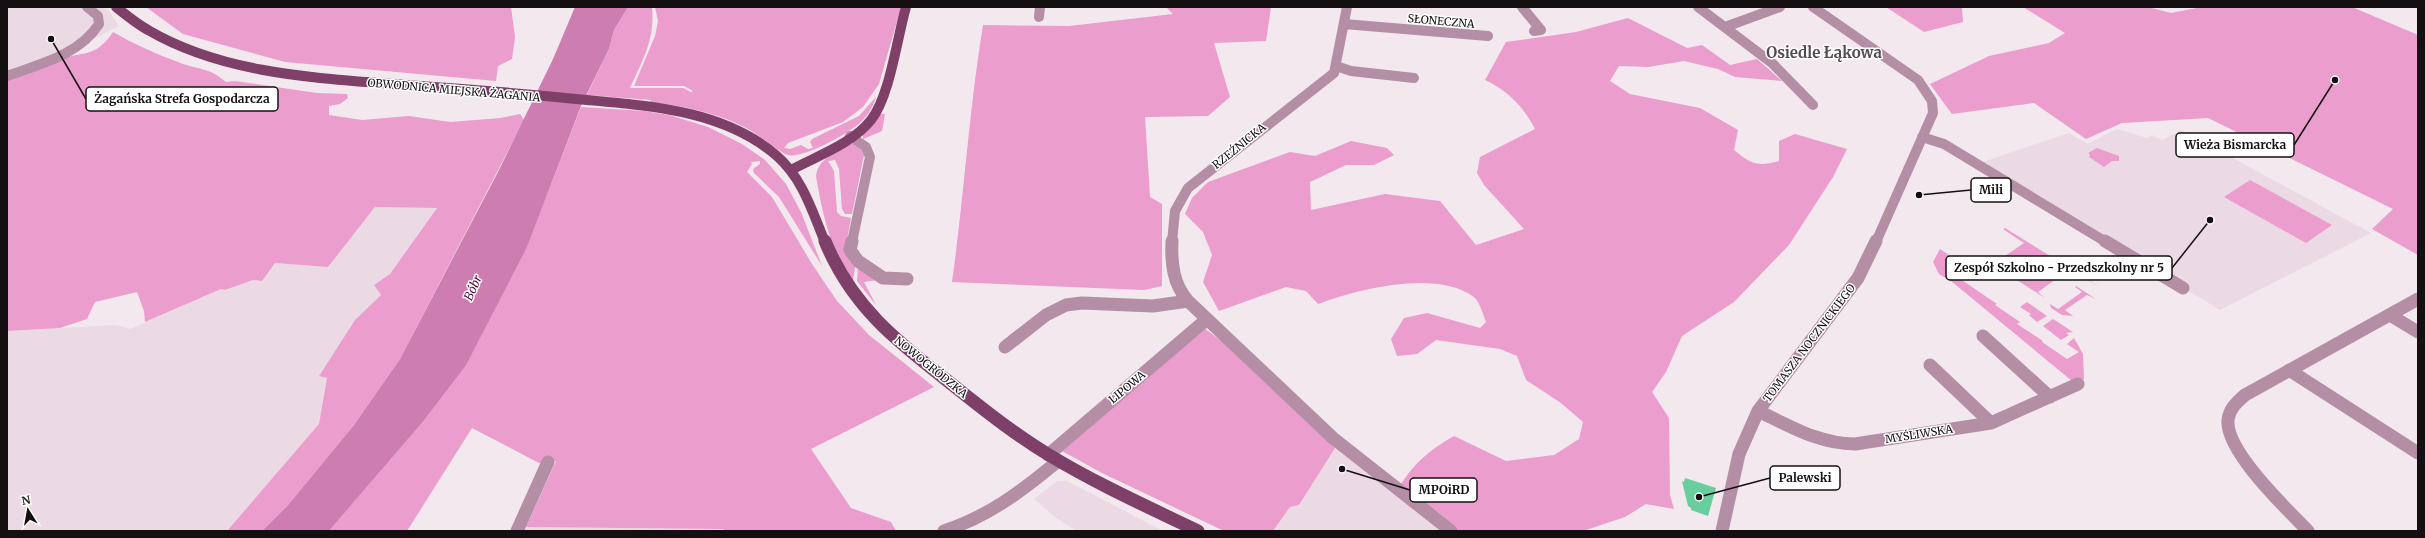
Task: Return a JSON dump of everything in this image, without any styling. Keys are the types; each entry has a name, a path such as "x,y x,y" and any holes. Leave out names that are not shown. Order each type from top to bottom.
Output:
{"main road":[{"name":"OBWODNICA MIEJSKA ŻAGANIA","path":"116,7 138,24 165,39 191,50 244,66 315,77 649,106 699,116 736,130 764,146 791,170"},
{"path":"791,170 864,127 874,116 885,87 906,7"},
{"name":"NOWOGRÓDZKA","path":"791,170 808,197 834,262 850,289 870,316 932,370 1053,458 1198,531"}],"street":[{"path":"7,76 68,52 86,41 99,24 98,16 87,7"},
{"name":"RZEŹNICKA","path":"1347,7 1334,73 1202,176 1178,203 1173,221 1174,277 1177,286 1188,301 1333,438 1451,531"},
{"path":"1522,7 1541,30 1534,31"},
{"path":"1698,7 1772,63 1813,105"},
{"path":"1725,27 1780,7"},
{"name":"TOMASZA NOCZNICKIEGO","path":"1722,531 1739,454 1758,411 1858,278 1887,219 1933,113 1932,101 1918,80 1813,7"},
{"name":"SŁONECZNA","path":"1344,24 1488,36"},
{"path":"1336,66 1351,71 1414,78"},
{"path":"850,136 866,147 870,157 850,250 854,258 883,278 907,279"},
{"path":"1922,137 1954,150 2183,288"},
{"path":"2308,531 2249,465 2231,440 2227,423 2232,406 2245,395 2418,299"},
{"path":"1005,347 1046,315 1066,305 1082,303 1153,306 1188,301"},
{"path":"2390,315 2418,332"},
{"name":"LIPOWA","path":"944,531 981,519 1025,490 1053,458 1206,319"},
{"path":"1983,336 2050,398"},
{"path":"1930,365 1991,423"},
{"path":"2289,370 2418,453"},
{"name":"MYŚLIWSKA","path":"1758,411 1820,440 1838,446 1991,423 2050,398 2078,384"},
{"path":"517,531 548,462"}],"shaded area":[{"path":"7,7 102,7 109,11 119,26 67,52 7,76"},
{"path":"146,7 511,7 515,37 512,59 498,66 496,81 285,62 183,34"},
{"path":"628,7 652,7 652,30 650,39 630,88 683,88 691,92 693,91 684,86 634,86 655,36 658,21 655,7 901,7 879,84 863,107 843,122 788,143 784,148 790,149 801,145 808,149 813,148 810,142 812,139 859,116 876,97 867,116 848,132 827,144 805,153 788,155 750,130 726,119 702,111 650,102 651,100 587,95 609,49 614,30"},
{"path":"1166,7 1271,7 1266,41 1214,43 1230,97 1208,116 1145,117 1150,197 1162,204 1162,286 1144,290 952,282 974,89 983,25 1069,26 1173,14"},
{"path":"1886,7 1962,7 1963,22 1924,32"},
{"path":"2023,7 2148,7 2171,13 2202,7 2352,7 2418,35 2418,255 2372,229 2393,209 2208,118 2122,123 2086,139 2034,103 1952,114 1930,84 1989,56 2049,43 2065,33"},
{"path":"1628,18 1687,48 1702,45 1730,65 1757,59 1782,81 1735,77 1718,69 1684,61 1648,67 1619,66 1610,81 1630,94 1700,108 1738,130 1734,150 1755,163 1765,164 1779,161 1779,141 1795,134 1847,149 1833,177 1789,245 1734,302 1682,336 1666,372 1652,392 1669,418 1670,495 1674,509 1646,504 1625,517 1583,531 1452,531 1398,489 1422,458 1454,436 1506,461 1554,455 1579,439 1583,422 1561,403 1526,380 1517,356 1500,349 1436,340 1417,354 1397,356 1391,339 1404,318 1427,313 1480,328 1486,322 1480,305 1476,299 1458,289 1439,284 1397,284 1354,293 1318,304 1306,291 1286,287 1219,311 1203,282 1212,255 1203,232 1185,214 1192,198 1208,182 1290,152 1315,156 1351,141 1387,148 1394,155 1374,165 1346,165 1310,182 1311,210 1385,194 1440,201 1476,245 1524,229 1484,185 1477,173 1480,157 1535,129 1526,113 1508,94 1485,80 1506,42 1576,32"},
{"path":"113,32 162,56 185,65 209,71 226,82 235,81 317,93 347,94 348,98 340,104 329,106 329,115 362,120 409,116 450,122 501,118 520,114 524,120 400,359 354,425 288,505 262,531 227,531 319,424 327,378 319,376 355,320 381,295 374,285 390,274 437,208 375,207 328,267 275,263 262,281 253,280 225,290 221,289 145,322 144,311 137,292 95,302 87,319 60,328 7,331 7,80 62,58 90,52 102,45"},
{"path":"581,107 644,111 669,115 708,127 742,144 765,160 786,184 801,212 822,266 779,197 754,173 753,169 760,164 760,161 751,162 752,164 747,172 772,197 812,264 837,301 869,335 934,387 811,449 851,508 891,522 896,531 725,531 723,529 526,527 556,461 539,463 472,428 407,531 329,531 421,424 527,246"},
{"path":"880,114 885,114 882,131 863,139 863,135"},
{"path":"2117,129 2147,138 2152,135 2162,140 2181,130 2371,233 2220,310 1980,163 2069,133 2088,144"},
{"path":"849,144 854,144 863,151 864,155 852,214 845,214 842,209 839,169 835,160 828,161 834,171 837,212 841,216 851,218 846,245 856,263 853,280 838,257 828,231 816,176 820,165 828,157"},
{"path":"2097,148 2119,156 2119,161 2112,161 2104,167 2089,157 2090,155 2088,153"},
{"path":"2250,180 2332,225 2306,243 2224,197"},
{"path":"375,207 437,208 390,274 374,285 381,295 355,320 319,376 327,378 319,424 227,531 7,531 7,331 116,325 130,329 221,289 226,290 253,280 262,281 275,263 328,267"},
{"path":"2005,228 2100,287 2077,274 2071,279 2063,274 2038,292 2045,298 1995,266 1998,263 1992,265 2024,243 2003,229"},
{"path":"1940,249 1961,263 1963,259 1976,269 1971,272 1962,264 1947,270 1997,304 1995,305 2020,322 2017,324 2067,359 2079,352 2067,344 2074,338 2083,354 2084,379 2077,383 2072,381 1951,281 1939,274 1933,262"},
{"path":"858,268 879,280 864,282 876,305 857,281"},
{"path":"2076,286 2096,299 2087,295 2065,310 2073,316 2062,315 2051,308 2050,304 2058,309 2082,292 2075,287"},
{"path":"2027,302 2047,316 2037,322 2029,315 2031,314 2020,307"},
{"path":"2053,319 2073,332 2066,333 2069,335 2061,340 2043,326"},
{"path":"1204,328 1224,343 1335,448 1299,505 1290,507 1273,531 1224,531 1102,473 1062,451"},
{"path":"1335,448 1440,531 1273,531 1290,507 1299,505"},
{"path":"1057,481 1067,481 1163,531 1077,531 1056,518 1034,499"},
{"path":"526,527 723,529 725,531 525,531"}],"water":[{"name":"Bóbr","path":"575,7 628,7 614,30 609,49 581,106 527,247 466,365 421,424 329,531 262,531 288,505 354,425 400,359 499,170 553,59"}],"building":[{"path":"1685,478 1716,488 1708,516 1691,510 1688,506 1682,481 1684,482"}],"place":[{"name":"Żagańska Strefa Gospodarcza","path":"51,39"},
{"name":"Wieża Bismarcka","path":"2335,80"},
{"name":"Mili","path":"1919,195"},
{"name":"Zespół Szkolno - Przedszkolny nr 5","path":"2210,220"},
{"name":"MPOiRD","path":"1342,469"},
{"name":"Palewski","path":"1699,497"}],"district":[{"name":"Osiedle Łąkowa","path":"1824,53"}]}
